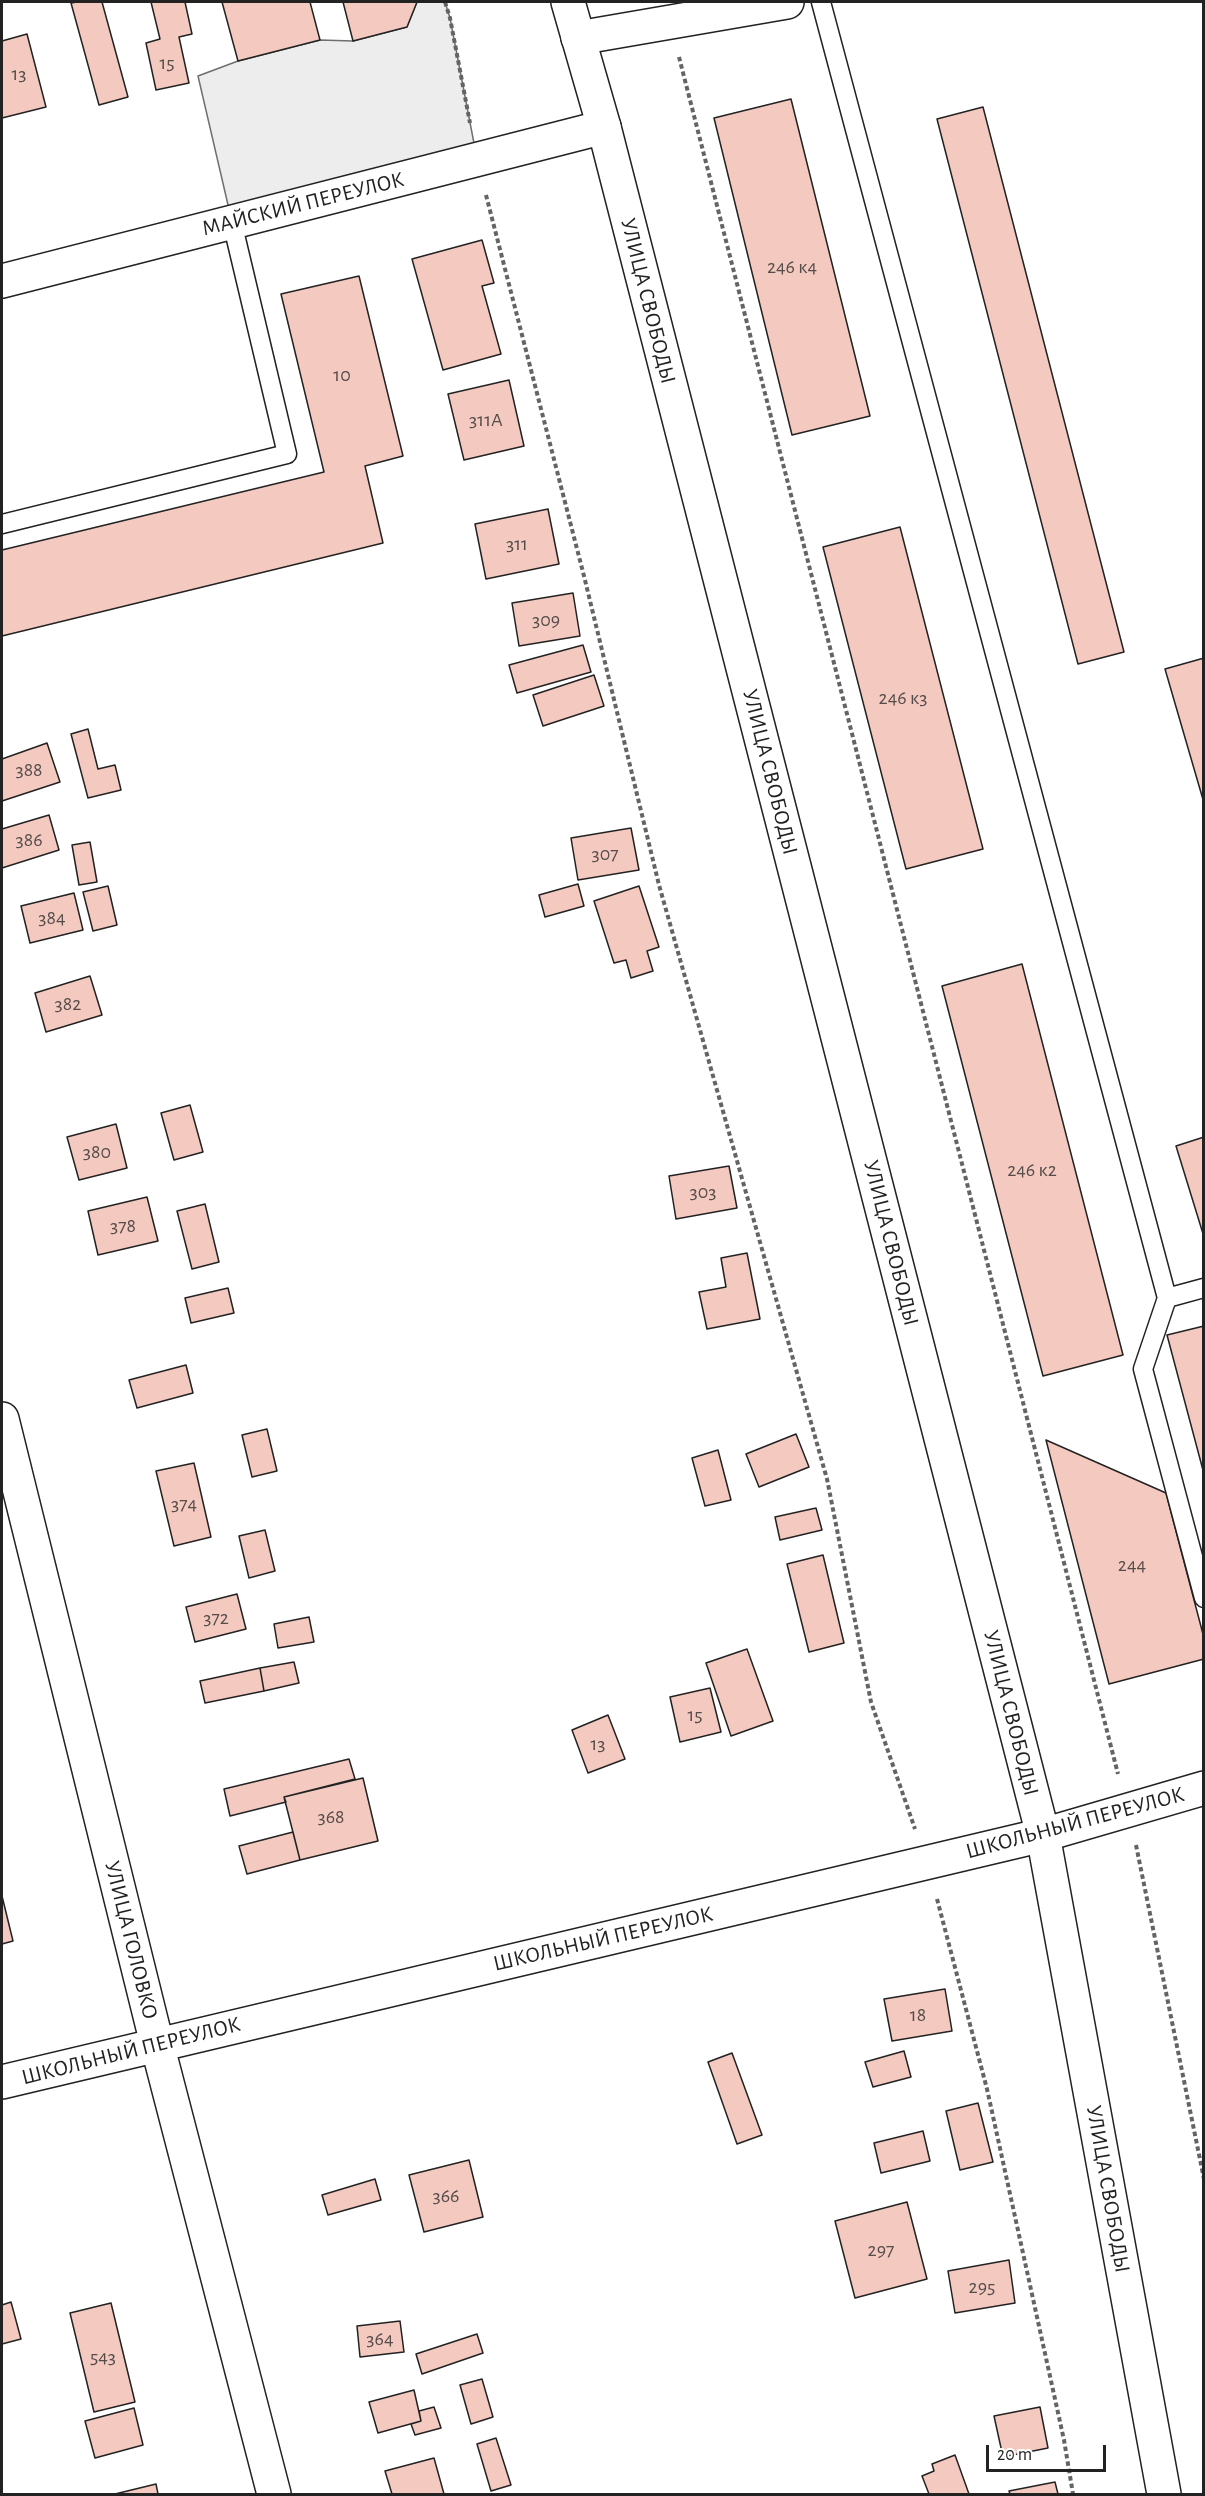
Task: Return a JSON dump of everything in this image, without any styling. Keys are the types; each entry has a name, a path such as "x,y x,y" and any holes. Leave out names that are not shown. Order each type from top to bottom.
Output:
{"street":[{"name":"УЛИЦА СВОБОДЫ","path":"568,2 604,127 1043,1835 1164,2494"},
{"path":"578,38 787,2"},
{"name":"МАЙСКИЙ ПЕРЕУЛОК","path":"2,281 604,127"},
{"name":"УЛИЦА ГОЛОВКО","path":"2,1419 157,2044 274,2494"},
{"name":"ШКОЛЬНЫЙ ПЕРЕУЛОК","path":"2,2082 1043,1835 1203,1788"}],"lane":[{"path":"821,2 1167,1298 1143,1369 1203,1598"},
{"path":"2,524 287,454 232,222"},
{"path":"1167,1298 1203,1288"}],"path":[{"path":"445,2 477,159 584,576 659,885 827,1479 871,1702 927,1862 987,2089 1064,2440 1073,2494"},
{"path":"665,23 676,44 1127,1810 1139,1859 1203,2179"}],"shaded area":[{"path":"417,2 445,2 477,159 232,222 198,76 238,61 320,40 353,41 407,27"}],"building":[{"path":"102,2 128,97 99,105 71,3"},
{"path":"151,2 185,2 192,34 179,37 189,83 156,90 146,43 160,39"},
{"path":"222,2 310,2 320,40 238,61"},
{"path":"343,2 417,2 407,27 353,41"},
{"path":"27,34 46,107 2,118 2,41"},
{"path":"791,99 870,416 792,435 714,118"},
{"path":"983,107 1124,652 1078,664 937,119"},
{"path":"482,240 494,283 482,286 501,354 443,370 412,259"},
{"path":"359,276 403,456 365,466 383,543 2,636 2,550 324,472 281,294"},
{"path":"509,380 524,446 464,460 448,394"},
{"path":"548,509 559,564 486,579 475,524"},
{"path":"900,527 983,849 906,869 823,547"},
{"path":"573,593 580,636 519,646 512,603"},
{"path":"583,645 591,672 517,693 509,665"},
{"path":"1204,658 1204,803 1165,669"},
{"path":"594,675 604,706 543,726 533,695"},
{"path":"88,729 98,769 115,765 121,790 88,798 71,734"},
{"path":"47,743 60,782 2,801 2,759"},
{"path":"49,815 59,850 2,868 2,829"},
{"path":"631,828 639,870 578,880 571,838"},
{"path":"90,842 97,882 79,885 72,845"},
{"path":"578,884 584,906 545,917 539,895"},
{"path":"108,886 117,925 93,931 83,892"},
{"path":"639,886 659,947 647,951 653,971 631,978 626,960 614,963 594,901"},
{"path":"74,893 83,930 30,943 21,906"},
{"path":"1022,964 1123,1355 1043,1376 942,986"},
{"path":"90,976 102,1015 46,1032 35,993"},
{"path":"190,1105 203,1152 174,1160 161,1113"},
{"path":"116,1124 127,1168 79,1180 67,1137"},
{"path":"1204,1137 1204,1237 1176,1146"},
{"path":"729,1166 737,1208 676,1219 669,1176"},
{"path":"147,1197 158,1241 98,1255 88,1211"},
{"path":"205,1204 219,1262 192,1269 177,1211"},
{"path":"747,1253 760,1319 707,1329 699,1292 726,1287 721,1258"},
{"path":"228,1288 234,1313 191,1323 185,1298"},
{"path":"1204,1326 1204,1474 1167,1335"},
{"path":"186,1365 193,1393 137,1408 129,1380"},
{"path":"267,1429 277,1471 252,1477 242,1435"},
{"path":"796,1434 809,1467 759,1487 746,1454"},
{"path":"1046,1440 1166,1493 1204,1638 1204,1659 1109,1684"},
{"path":"718,1450 731,1500 705,1506 692,1458"},
{"path":"194,1463 211,1537 174,1546 156,1471"},
{"path":"816,1508 822,1530 780,1540 775,1517"},
{"path":"265,1530 275,1571 249,1578 239,1536"},
{"path":"823,1555 844,1643 809,1652 787,1564"},
{"path":"237,1594 246,1629 195,1642 186,1607"},
{"path":"309,1617 314,1642 278,1648 274,1624"},
{"path":"747,1649 773,1721 731,1736 706,1663"},
{"path":"294,1662 299,1683 264,1691 260,1668"},
{"path":"260,1668 264,1691 205,1703 200,1681"},
{"path":"710,1688 721,1732 680,1742 670,1697"},
{"path":"608,1715 625,1759 588,1773 572,1730"},
{"path":"349,1759 355,1779 284,1797 286,1802 230,1816 224,1789"},
{"path":"363,1778 378,1841 300,1860 284,1797"},
{"path":"293,1832 300,1860 247,1874 239,1846"},
{"path":"2,1896 13,1941 2,1944"},
{"path":"945,1989 952,2031 892,2041 884,1999"},
{"path":"904,2051 911,2077 873,2087 865,2062"},
{"path":"732,2053 762,2135 737,2144 708,2062"},
{"path":"978,2103 993,2162 960,2170 946,2111"},
{"path":"923,2131 930,2161 881,2173 874,2143"},
{"path":"469,2160 483,2217 424,2232 409,2175"},
{"path":"375,2179 381,2200 328,2215 322,2195"},
{"path":"907,2202 927,2279 855,2298 835,2221"},
{"path":"1009,2260 1015,2303 955,2313 948,2271"},
{"path":"11,2302 21,2339 2,2344 2,2305"},
{"path":"111,2303 135,2402 94,2412 70,2313"},
{"path":"400,2321 404,2352 360,2357 357,2326"},
{"path":"477,2334 483,2353 422,2374 416,2354"},
{"path":"482,2379 493,2417 471,2424 460,2385"},
{"path":"414,2390 421,2421 378,2433 369,2402"},
{"path":"434,2407 441,2428 415,2435 411,2424 421,2421 419,2411"},
{"path":"1040,2407 1048,2448 1003,2457 994,2416"},
{"path":"134,2408 143,2445 95,2458 85,2421"},
{"path":"496,2438 511,2485 491,2491 477,2444"},
{"path":"955,2455 969,2494 929,2494 922,2476 934,2471 932,2464"},
{"path":"434,2458 444,2494 392,2494 385,2471"},
{"path":"1055,2482 1058,2494 1010,2494 1009,2491"},
{"path":"156,2484 158,2494 115,2494"}]}
